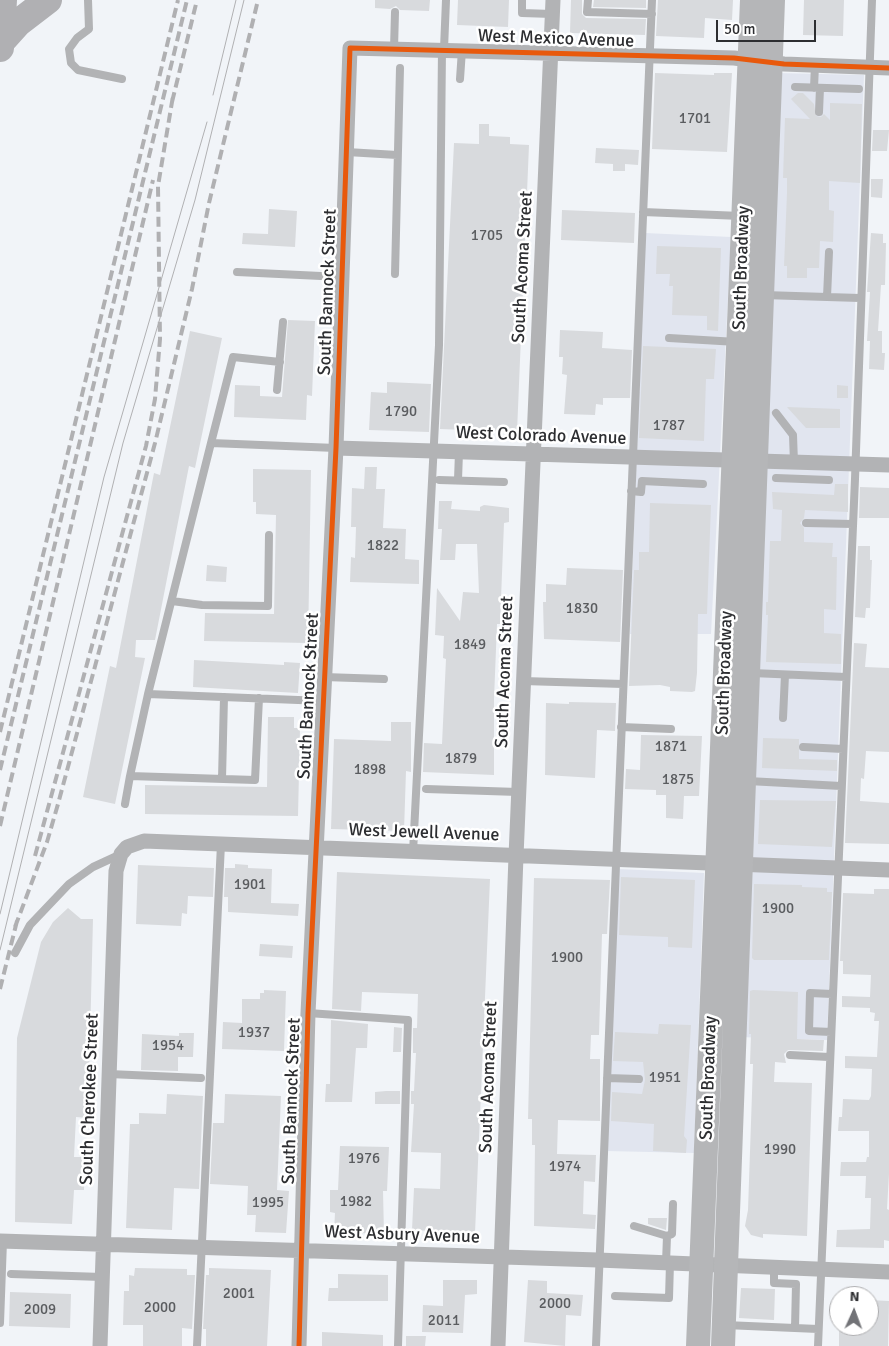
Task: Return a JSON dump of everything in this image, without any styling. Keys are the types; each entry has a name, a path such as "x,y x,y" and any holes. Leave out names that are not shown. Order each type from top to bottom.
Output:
{"highway":[{"path":"0,50 3,0"},
{"path":"0,43 18,23 48,0"}],"main road":[{"name":"South Broadway","path":"698,1346 714,1264 744,461 762,295 760,61 752,0"},
{"name":"South Broadway","path":"729,864 743,780 747,673 744,461 738,343 744,216 760,61 773,0"},
{"name":"South Broadway","path":"714,1264 723,1336"}],"street":[{"name":"South Acoma Street","path":"498,1346 518,792 553,7"},
{"name":"West Mexico Avenue","path":"350,48 551,51 889,68"},
{"name":"South Bannock Street","path":"298,1346 308,1013 336,448 350,48"},
{"name":"West Colorado Avenue","path":"336,448 889,465"},
{"name":"West Jewell Avenue","path":"121,854 135,843 144,841 889,870"},
{"name":"South Cherokee Street","path":"100,1346 116,871 121,854"},
{"name":"West Asbury Avenue","path":"2,1241 714,1264 889,1272"}],"lane":[{"path":"88,0 89,30 77,38 69,49 70,63 78,70 122,79"},
{"path":"414,852 439,345 443,49 446,0"},
{"path":"522,0 522,13 553,7"},
{"path":"588,0 587,12 652,14"},
{"path":"596,1346 598,1260 652,0"},
{"path":"818,1346 853,524 868,68 872,0"},
{"path":"394,48 395,12"},
{"path":"460,79 462,50"},
{"path":"815,65 819,112"},
{"path":"395,274 400,68"},
{"path":"795,87 859,89"},
{"path":"346,152 397,154"},
{"path":"643,212 744,216"},
{"path":"827,297 829,252"},
{"path":"237,272 342,277"},
{"path":"762,295 860,298"},
{"path":"277,390 283,322"},
{"path":"669,338 738,343"},
{"path":"125,804 148,694 233,357 280,362"},
{"path":"776,413 793,435 789,462 779,478 829,480"},
{"path":"211,443 336,448"},
{"path":"458,480 459,452"},
{"path":"816,463 816,480"},
{"path":"439,480 504,482"},
{"path":"631,491 641,492 642,481 703,484"},
{"path":"806,523 853,524"},
{"path":"172,601 202,605 268,606 269,535"},
{"path":"747,673 846,677"},
{"path":"783,718 785,675"},
{"path":"324,676 384,679"},
{"path":"523,681 622,684"},
{"path":"148,694 323,701"},
{"path":"222,779 224,698"},
{"path":"130,776 255,780 259,698"},
{"path":"621,727 671,729"},
{"path":"803,747 843,749"},
{"path":"743,780 841,786"},
{"path":"426,789 518,792"},
{"path":"197,1346 200,1247 221,844"},
{"path":"15,953 30,925 70,884 93,867 121,854"},
{"path":"830,1032 809,1030 810,993 832,994"},
{"path":"308,1013 408,1020 398,1346"},
{"path":"790,1055 830,1058"},
{"path":"109,1074 200,1078"},
{"path":"607,1078 639,1079"},
{"path":"634,1226 667,1236 672,1234 673,1204"},
{"path":"615,1296 669,1298 667,1236"},
{"path":"0,1323 2,1241"},
{"path":"774,1267 774,1283 796,1284 795,1328"},
{"path":"11,1274 102,1277"},
{"path":"723,1336 795,1328 818,1329"}],"shaded area":[{"path":"777,73 864,75 827,1040 739,1037"},
{"path":"645,233 731,237 711,634 630,634"},
{"path":"618,869 704,873 694,1153 606,1151"}],"building":[{"path":"375,0 430,0 429,11 400,10 396,6 390,9 375,8"},
{"path":"458,0 509,0 508,27 457,25"},
{"path":"571,0 582,0 582,14 586,18 646,19 645,35 570,33"},
{"path":"594,0 646,0 646,8 593,7"},
{"path":"658,0 733,0 732,20 705,18 704,38 656,36"},
{"path":"804,0 844,0 843,36 803,35"},
{"path":"655,73 714,75 714,73 732,73 727,152 652,149"},
{"path":"798,93 803,93 814,104 816,116 821,117 824,114 830,120 830,103 862,104 860,183 829,181 829,210 834,211 833,242 820,241 819,268 807,268 807,278 787,278 787,266 784,266 787,193 787,178 783,178 785,118 810,119 791,99"},
{"path":"479,124 489,124 489,136 510,137 510,144 529,145 517,432 440,429 454,143 479,144"},
{"path":"873,130 889,130 887,151 872,151"},
{"path":"596,148 639,150 638,165 625,164 625,171 613,171 613,164 595,163"},
{"path":"871,179 883,179 882,198 871,197"},
{"path":"269,209 297,211 295,247 242,244 243,233 268,234"},
{"path":"562,210 635,213 634,243 561,240"},
{"path":"871,233 883,234 883,243 886,243 885,285 881,285 878,331 882,331 882,353 885,353 884,370 869,369 870,341 867,341 870,292 867,292"},
{"path":"657,246 721,248 718,331 707,330 707,316 672,315 673,286 669,286 670,274 656,274"},
{"path":"288,320 315,321 312,396 307,395 306,420 234,417 235,385 260,386 260,396 282,397"},
{"path":"560,330 603,332 602,348 632,350 630,398 603,398 603,405 596,404 595,415 564,414 567,375 562,374 563,357 559,357"},
{"path":"190,331 222,338 195,468 189,466 155,640 136,640 135,657 145,658 115,804 83,797 110,666 116,668 154,473 160,475"},
{"path":"643,346 716,349 714,379 706,379 704,441 639,438"},
{"path":"387,382 431,384 429,432 369,430 371,392 387,393"},
{"path":"837,385 848,386 848,398 837,398"},
{"path":"787,407 840,409 840,428 806,428"},
{"path":"365,467 377,467 376,489 385,489 383,528 406,529 405,559 419,560 419,584 350,582 351,557 355,558 356,527 351,527 352,488 364,489"},
{"path":"253,469 311,470 308,643 204,641 205,613 274,614 276,515 256,514 256,502 253,502"},
{"path":"835,484 848,484 848,512 805,510 804,518 800,523 804,528 804,542 833,543 832,557 837,557 836,610 824,609 824,633 841,634 841,664 766,662 768,615 766,615 766,602 768,602 770,541 781,541 782,510 773,509 772,492 834,495"},
{"path":"860,487 889,488 889,518 859,518"},
{"path":"439,501 452,501 451,509 480,511 480,507 484,505 509,508 509,522 504,523 500,624 497,624 494,699 494,775 423,772 424,743 442,744 446,659 443,658 444,636 435,635 437,588 460,621 463,592 479,593 477,544 456,544 455,560 440,560 442,529 438,529"},
{"path":"650,503 711,505 707,614 698,614 697,673 695,691 692,692 670,691 670,687 660,685 629,686 634,570 639,570 639,552 649,552"},
{"path":"858,546 870,546 870,560 872,560 870,608 866,608 865,618 855,617"},
{"path":"207,565 227,567 226,582 206,581"},
{"path":"567,568 623,570 620,642 544,639 543,602 546,602 546,584 566,585"},
{"path":"854,643 867,644 865,667 889,668 889,752 866,751 864,779 861,778 860,801 889,803 889,844 845,843"},
{"path":"194,660 284,665 284,662 300,663 298,693 193,687"},
{"path":"569,702 616,703 615,731 597,730 595,778 545,775 546,703 569,704"},
{"path":"268,717 294,717 294,728 300,728 298,816 145,814 145,785 267,787"},
{"path":"391,722 411,722 411,772 406,771 404,831 331,829 334,739 391,741"},
{"path":"641,735 702,736 699,796 684,796 683,819 666,818 666,795 656,795 656,790 625,789 626,769 640,770"},
{"path":"763,738 799,739 799,759 837,760 837,771 762,768"},
{"path":"760,800 836,801 832,847 758,844"},
{"path":"235,864 248,865 248,868 272,869 271,903 299,904 298,916 228,912 228,897 224,897 225,868 235,868"},
{"path":"138,865 214,868 213,897 188,896 187,914 182,913 181,926 136,924"},
{"path":"337,872 490,879 475,1233 412,1230 414,1188 440,1189 441,1153 411,1152 414,1104 411,1104 411,1091 414,1091 416,1053 413,1053 413,1028 417,1028 418,994 362,992 361,1011 332,1009"},
{"path":"621,877 695,880 692,948 668,947 668,937 619,935"},
{"path":"534,878 610,880 607,934 602,934 599,1035 591,1035 590,1059 600,1059 600,1121 558,1120 557,1154 596,1155 595,1182 584,1181 583,1214 596,1215 595,1229 534,1226 535,1145 532,1145 532,1119 528,1119"},
{"path":"754,884 802,885 802,887 827,888 827,892 832,892 829,960 754,960 752,958"},
{"path":"874,889 889,889 889,1174 887,1209 889,1210 889,1241 884,1240 884,1248 836,1247 837,1230 870,1229 871,1198 865,1198 866,1176 840,1176 841,1162 866,1162 867,1157 869,1157 869,1131 838,1131 839,1117 842,1117 843,1099 869,1100 871,1096 872,1069 845,1068 845,1056 877,1057 879,1021 874,1021 875,1013 870,1012 870,1008 842,1007 842,996 870,997 871,975 843,974 843,961 840,961 843,893 874,894"},
{"path":"68,908 81,919 93,919 88,1118 76,1117 74,1157 85,1157 84,1190 74,1190 72,1224 15,1222 17,1038 41,942 53,922"},
{"path":"260,944 293,946 292,958 259,956"},
{"path":"264,990 286,991 284,1051 222,1049 223,1022 242,1023 242,999 260,999 260,993 264,993"},
{"path":"750,991 798,992 797,1039 824,1040 823,1051 788,1050 784,1054 786,1063 775,1062 774,1082 812,1083 807,1236 763,1234 763,1238 751,1235 745,1226 748,1210 753,1064 750,1064"},
{"path":"331,1020 368,1024 367,1048 356,1048 352,1102 325,1102 326,1084 330,1084"},
{"path":"659,1024 691,1025 684,1136 687,1140 686,1153 653,1151 654,1124 611,1121 612,1092 642,1094 645,1080 643,1062 613,1061 615,1032 658,1034"},
{"path":"394,1027 402,1028 401,1052 393,1052"},
{"path":"179,1033 194,1033 193,1057 178,1057 178,1071 141,1070 142,1034 179,1036"},
{"path":"400,1091 400,1104 375,1104 375,1092"},
{"path":"167,1094 203,1096 199,1189 174,1188 172,1230 126,1228 130,1124 139,1124 139,1113 166,1114"},
{"path":"225,1094 281,1096 277,1190 289,1191 286,1233 255,1232 256,1215 247,1215 248,1186 210,1184 213,1123 224,1123"},
{"path":"340,1146 389,1147 387,1191 383,1191 384,1234 334,1232 335,1213 330,1212 330,1190 338,1190"},
{"path":"648,1218 667,1218 666,1230 648,1224"},
{"path":"135,1268 187,1269 187,1275 195,1275 192,1329 182,1328 182,1346 143,1346 143,1325 123,1325 124,1291 129,1291 129,1275 134,1276"},
{"path":"209,1268 271,1270 267,1346 206,1346 206,1329 203,1329 206,1275 209,1275"},
{"path":"338,1274 388,1275 388,1301 328,1301 329,1288 338,1288"},
{"path":"443,1280 477,1280 477,1294 465,1295 463,1333 422,1332 423,1305 443,1306"},
{"path":"528,1280 547,1281 547,1293 583,1295 581,1316 566,1315 565,1346 524,1342"},
{"path":"741,1288 775,1289 774,1320 739,1318"},
{"path":"10,1292 71,1294 70,1328 9,1326"},
{"path":"879,1300 889,1301 888,1346 839,1346 839,1336 879,1336"},
{"path":"322,1332 383,1335 383,1346 322,1346"},
{"path":"406,1336 426,1336 425,1346 406,1346"}],"tram line":[{"path":"213,95 236,0"},
{"path":"0,950 123,443 195,200 244,0"},
{"path":"0,914 104,477 207,122"}],"railway":[{"path":"0,732 178,0"},
{"path":"0,770 187,0"},
{"path":"172,102 197,0"},
{"path":"15,927 47,842 58,804 155,443 192,289 209,203 258,0"},
{"path":"35,856 146,446 155,399 160,339 158,186 173,96"},
{"path":"0,826 153,180"},
{"path":"0,989 17,921"}],"cycle path":[{"path":"299,1346 308,1013 336,448 350,48 734,58 784,64 889,68"}]}
